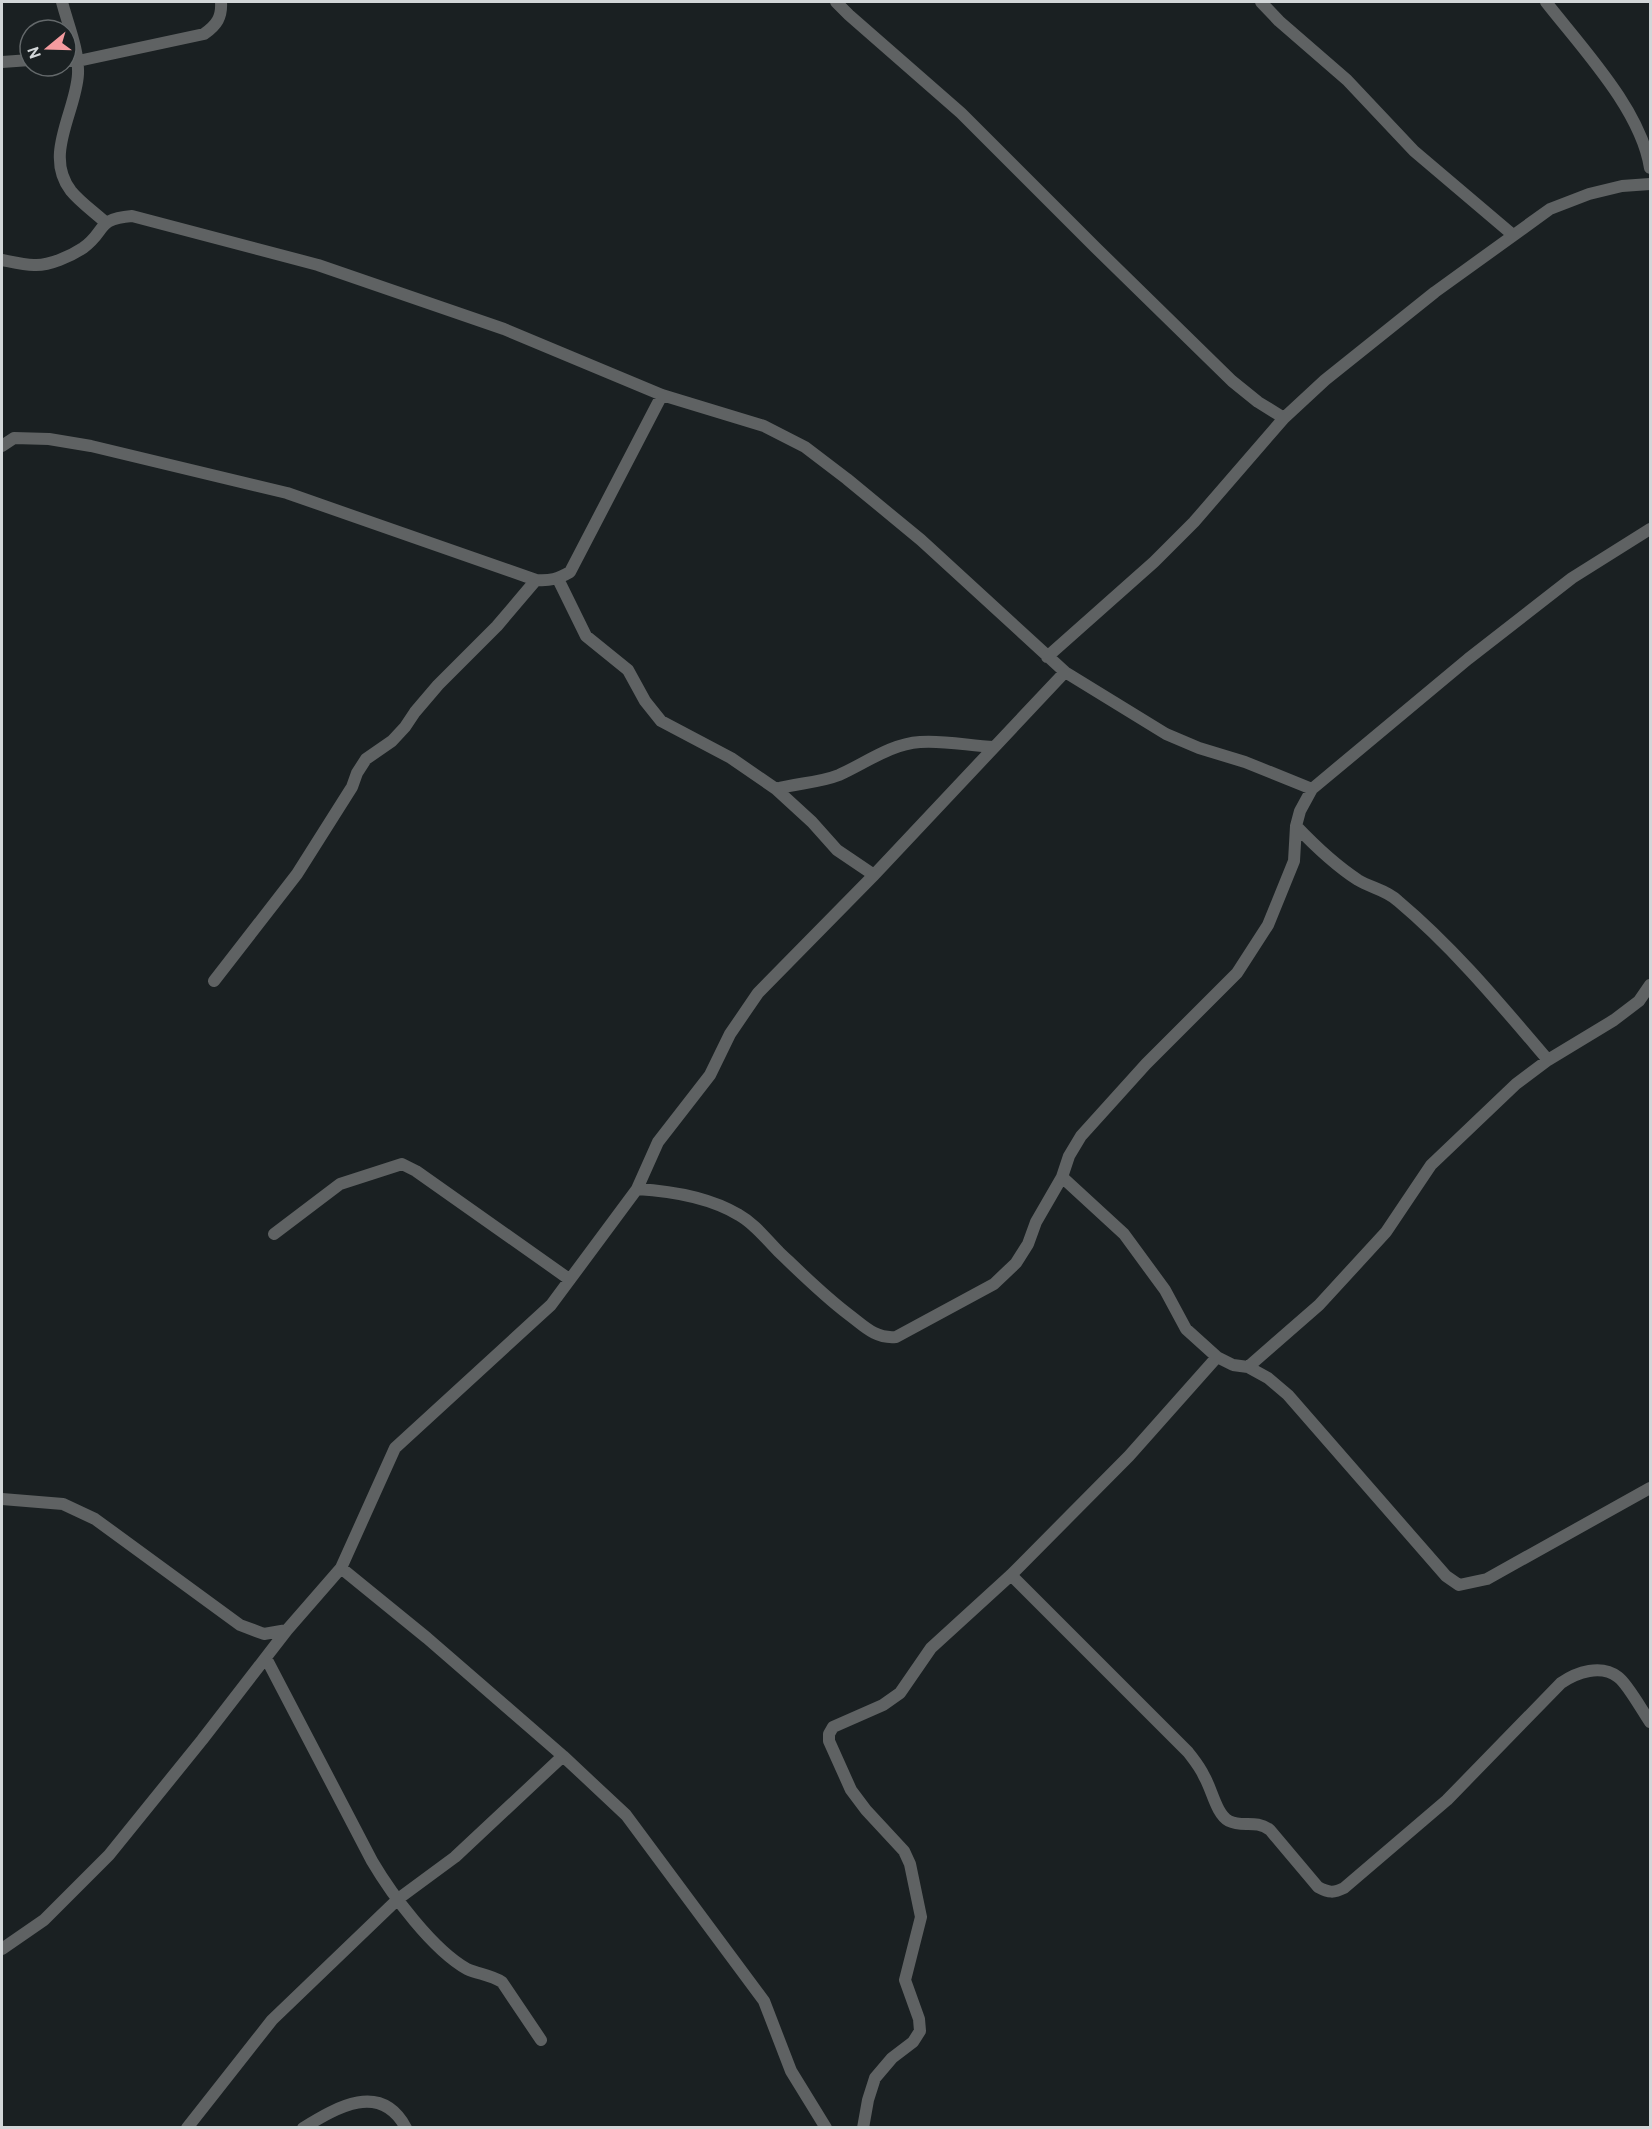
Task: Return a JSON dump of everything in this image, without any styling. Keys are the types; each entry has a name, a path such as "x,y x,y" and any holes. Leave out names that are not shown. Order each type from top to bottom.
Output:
{"street":[{"path":"62,2 65,18"},
{"path":"78,60 204,34 216,26 222,12 221,2"},
{"path":"836,2 961,112 1096,249 1232,381 1258,402 1284,418"},
{"path":"1261,2 1279,21 1347,80 1414,151 1513,235"},
{"path":"1546,2 1603,73 1649,149 1650,168"},
{"path":"2,63 18,61"},
{"path":"78,78 59,149 62,175 70,191 105,222"},
{"path":"1047,657 1154,562 1194,522 1284,418 1343,365 1435,292 1550,209 1589,194 1622,186 1650,184"},
{"path":"2,260 37,265 61,258 83,248 93,239 105,222 118,217 132,216 318,265 504,329 662,395 764,426 805,447 847,479 921,540 1065,672 1166,734 1312,789"},
{"path":"2,446 14,438 49,439 91,446 287,493 536,580 548,581 558,579 570,572 662,395"},
{"path":"637,1189 683,1194 725,1207 740,1215 754,1225 820,1292 872,1333 884,1338 896,1337 994,1284 1016,1263 1028,1244 1036,1222 1062,1177 1069,1156 1081,1136 1146,1064 1237,973 1253,951 1268,925 1293,861 1296,826 1300,812 1312,789 1468,659 1572,578 1650,529"},
{"path":"558,579 586,636 628,670 649,706 661,721 731,758 776,789 812,822 837,850 874,874"},
{"path":"214,981 297,874 352,787 366,759 392,741 438,685 497,626 536,580"},
{"path":"2,1948 44,1920 109,1855 287,1630 341,1568 395,1448 551,1305 637,1189 658,1142 710,1075 730,1034 758,993 1065,672"},
{"path":"776,789 838,775 892,748 920,742 994,747"},
{"path":"1296,826 1320,851 1345,871 1361,882 1395,898 1419,919 1548,1060"},
{"path":"1248,1366 1319,1305 1386,1232 1431,1165 1516,1084 1548,1060 1614,1020 1639,1001 1650,985"},
{"path":"274,1234 340,1184 402,1164 416,1171 569,1279"},
{"path":"1062,1177 1124,1234 1165,1290 1186,1329 1217,1357 1233,1365 1248,1366 1268,1378 1288,1395 1446,1576 1459,1585 1487,1579 1650,1488"},
{"path":"863,2127 875,2078 892,2058 913,2042 920,2031 919,2019 905,1980 921,1917 910,1864 904,1851 851,1791 829,1742 829,1734 833,1727 893,1700 931,1648 1011,1575 1129,1456 1217,1357"},
{"path":"2,1499 63,1504 95,1519 240,1625 264,1634 287,1630"},
{"path":"341,1568 427,1638 563,1756 626,1815 764,2001 791,2071 826,2127"},
{"path":"1011,1575 1188,1752 1206,1778 1222,1815 1228,1821 1263,1825 1270,1830 1318,1887 1333,1893 1344,1888 1447,1800 1561,1683 1571,1676 1590,1670 1609,1672 1620,1677 1650,1722"},
{"path":"266,1658 372,1862 398,1899 438,1946 457,1962 469,1970 493,1976 502,1982 541,2040"},
{"path":"187,2127 272,2020 398,1899 455,1857 563,1756"},
{"path":"303,2127 332,2111 356,2103 380,2103 390,2107 398,2114 406,2127"}]}
